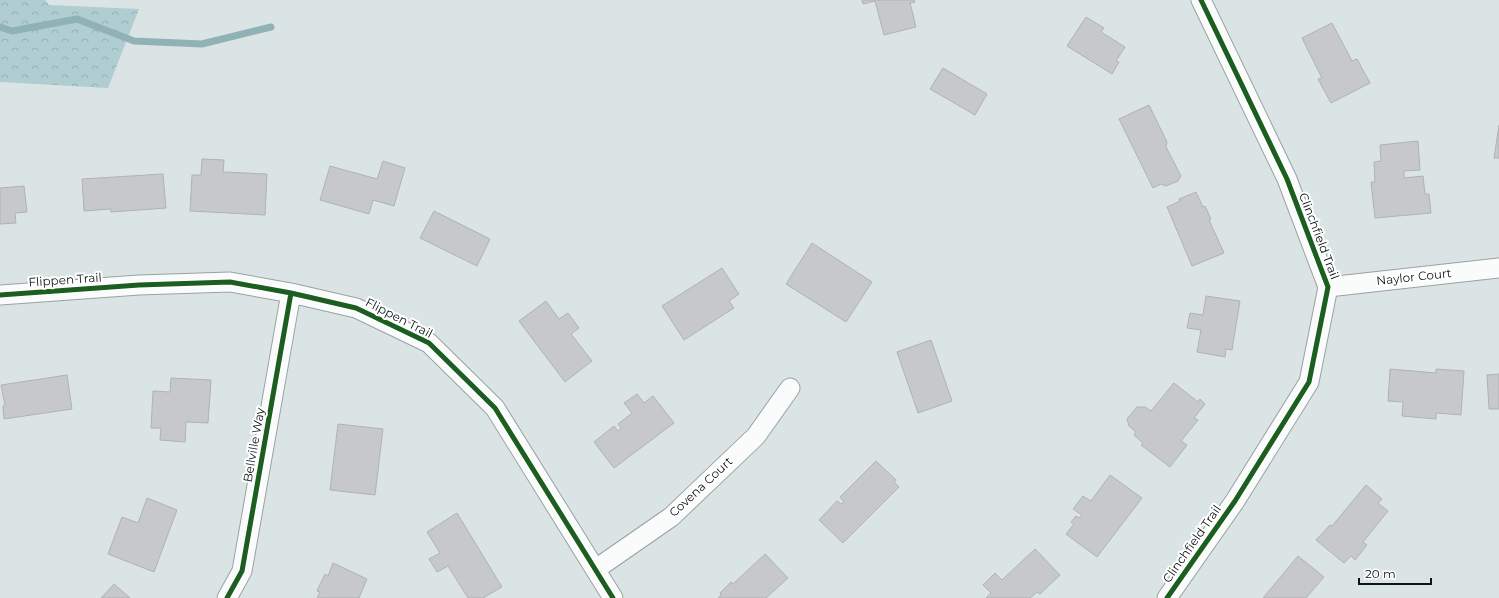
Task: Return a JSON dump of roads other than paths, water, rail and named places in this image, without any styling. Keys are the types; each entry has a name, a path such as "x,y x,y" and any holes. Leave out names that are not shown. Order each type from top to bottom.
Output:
{"street":[{"name":"Clinchfield Trail","path":"1166,598 1235,501 1309,382 1328,286 1287,179 1201,0"},
{"name":"Naylor Court","path":"1328,286 1499,268"},
{"name":"Flippen Trail","path":"0,295 139,285 230,282 291,293 356,308 430,343 495,408 613,598"},
{"name":"Bellville Way","path":"227,598 242,571 291,293"},
{"name":"Covena Court","path":"596,569 671,517 756,436 790,388"}],"waterway":[{"path":"0,27 12,31 77,19 134,41 202,44 271,27"}]}
